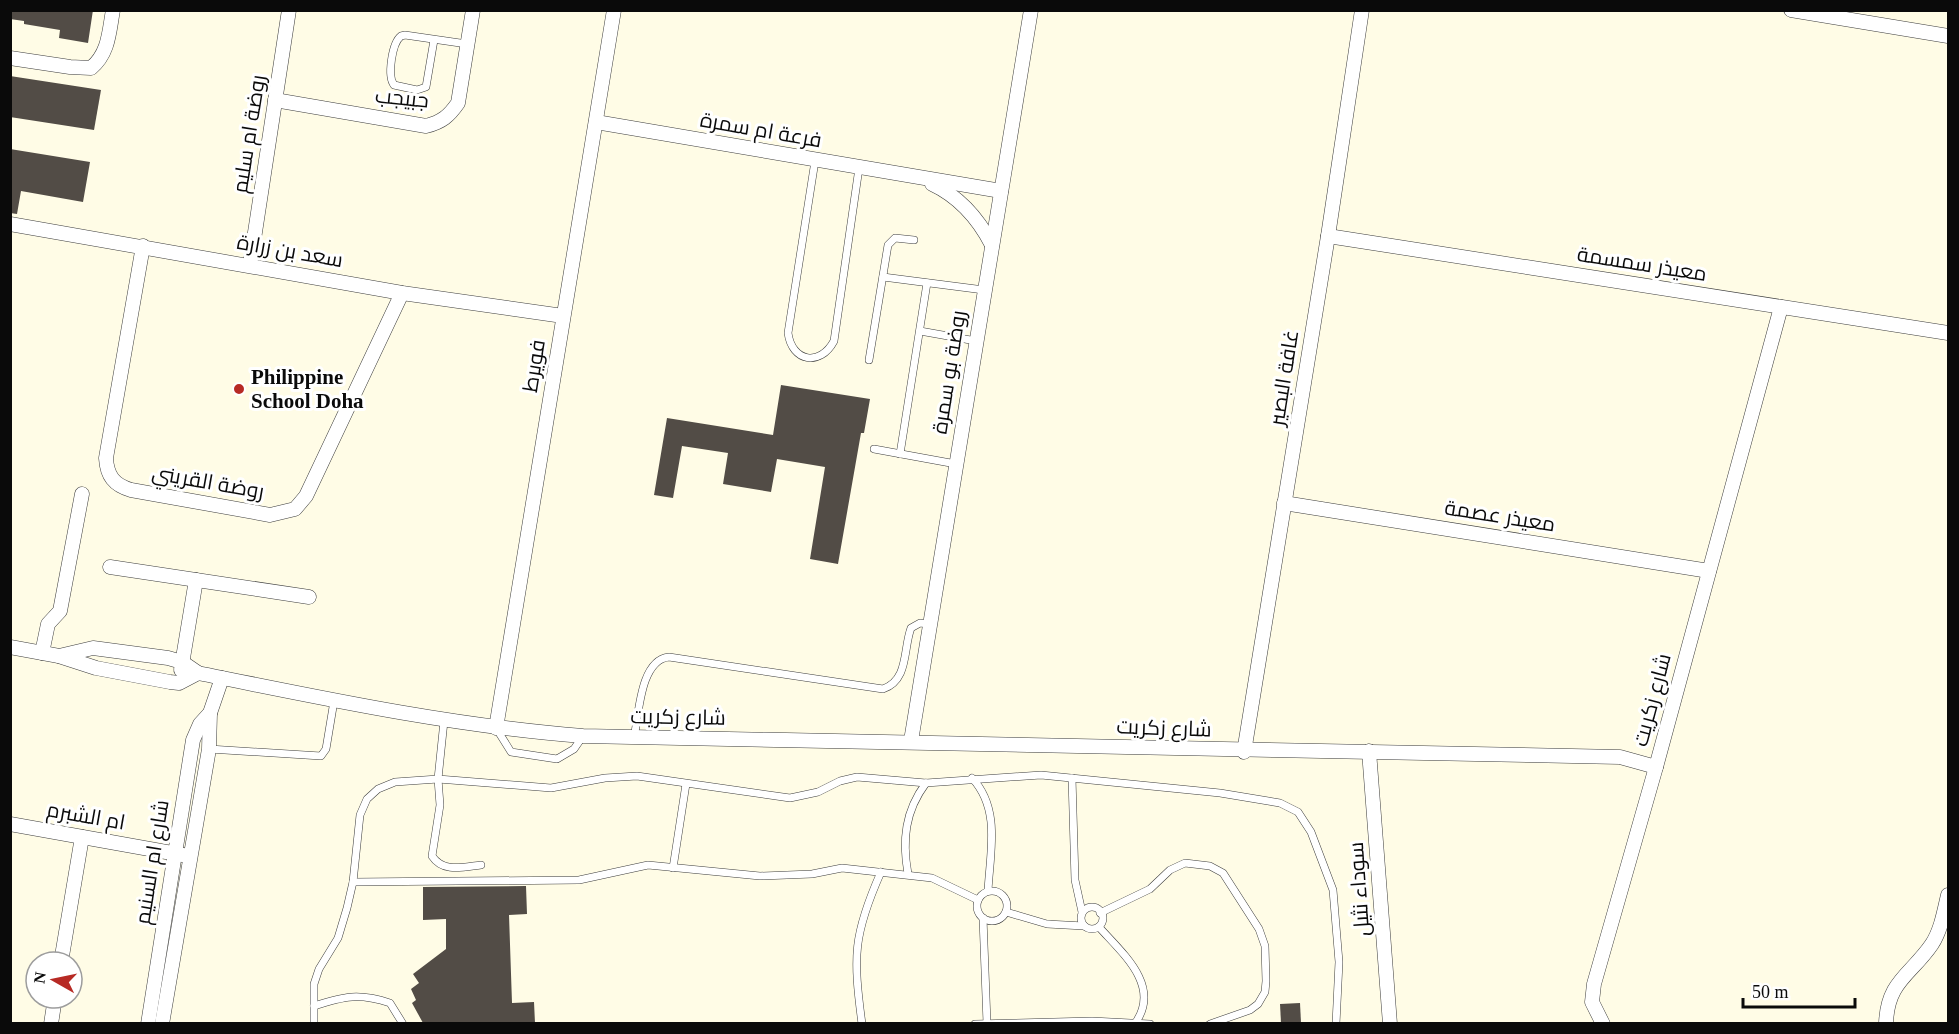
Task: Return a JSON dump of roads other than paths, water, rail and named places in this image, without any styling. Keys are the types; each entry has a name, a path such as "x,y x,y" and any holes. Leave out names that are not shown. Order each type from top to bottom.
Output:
{"street":[{"path":"10,58 91,68 101,59 106,49 113,10"},
{"name":"روضة ام سليم","path":"250,265 289,10"},
{"name":"جبيجب","path":"275,100 426,126 440,122 451,114 458,103 472,10"},
{"name":"فويرط","path":"496,728 614,10"},
{"name":"روضة بو سمرة","path":"911,741 1031,10"},
{"name":"غافة البصير","path":"1244,752 1328,236 1362,10"},
{"path":"1791,10 1948,36"},
{"name":"فرعة ام سمرة","path":"596,122 814,161 1001,191"},
{"name":"فرعة ام سمرة","path":"919,177 942,189 963,204 980,223 993,245"},
{"name":"سعد بن زرارة","path":"10,224 402,293 563,316"},
{"name":"معيذر سمسمة","path":"1328,236 1948,333"},
{"name":"روضة القريني","path":"143,246 106,458 109,476 115,483 130,490 270,515 295,509 306,496 402,293"},
{"name":"شارع زكريت","path":"59,656 93,648 182,662 198,673 444,721 583,736 911,741 1244,752 1369,751 1620,757 1656,767 1781,307"},
{"path":"42,652 48,624 60,611 82,494"},
{"name":"معيذر عصمة","path":"1284,503 1709,572"},
{"path":"110,567 309,597"},
{"path":"179,683 196,580"},
{"name":"شارع زكريت","path":"10,647 59,656 96,668 179,683"},
{"path":"179,683 198,673"},
{"name":"شارع ام السنيم","path":"162,1023 209,749 210,713 222,678"},
{"name":"شارع ام السنيم","path":"148,1023 193,740 200,724 210,713"},
{"name":"سوداء نثيل","path":"1369,751 1390,1023"},
{"path":"1603,1023 1594,1010 1592,993 1656,767"},
{"name":"ام الشبرم","path":"10,824 190,856"},
{"path":"63,950 82,837"},
{"path":"1886,1023 1894,987 1936,937 1948,895"}],"lane":[{"path":"434,40 426,87 417,90 394,86 390,77 397,38 405,35 467,44"},
{"path":"814,161 788,333 794,351 812,358 822,356 834,341 859,168"},
{"path":"869,360 889,242 895,238 914,240"},
{"path":"883,277 984,290"},
{"path":"900,454 927,283"},
{"path":"920,331 976,341"},
{"path":"874,449 956,464"},
{"path":"634,738 647,672 658,660 669,657 883,689 893,684 901,673 911,628 916,623 930,624"},
{"path":"209,749 321,756 325,752 334,701"},
{"path":"444,721 438,779 440,805 432,856 438,864 445,867 481,865"},
{"path":"496,728 511,752 552,759 565,757 583,736"},
{"path":"314,1023 314,984 319,969 338,938 353,882 360,815 367,799 378,789 395,782 438,779 551,788 605,778 637,776 790,798 818,792 840,781 857,777 926,783 972,778 1041,776 1220,793 1280,803 1298,813 1311,832 1333,890 1340,962 1336,1023"},
{"path":"972,778 982,789 991,815 988,891 978,900 978,913 983,918 996,921 1006,912 1006,899 1001,893 988,891"},
{"path":"1072,778 1075,880 1084,926"},
{"path":"908,874 903,848 906,823 926,783"},
{"path":"673,868 686,784"},
{"path":"1100,913 1150,889 1170,870 1185,863 1210,866 1223,873 1259,929 1265,946 1265,992 1258,1004 1250,1010 1210,1023"},
{"path":"353,882 579,880 648,865 760,876 812,874 832,868 932,878 978,900"},
{"path":"862,1023 855,976 855,948 862,917 881,872"},
{"path":"1006,912 1047,924 1084,926 1093,930 1099,927 1102,921 1100,913 1092,907 1082,912"},
{"path":"983,918 987,1023"},
{"path":"1099,927 1141,976 1144,1000 1142,1013 1136,1022"},
{"path":"314,1006 353,995 370,996 390,1003 403,1023"},
{"path":"975,1023 1150,1023"}],"place":[{"name":"Philippine School Doha","path":"239,389"}]}
